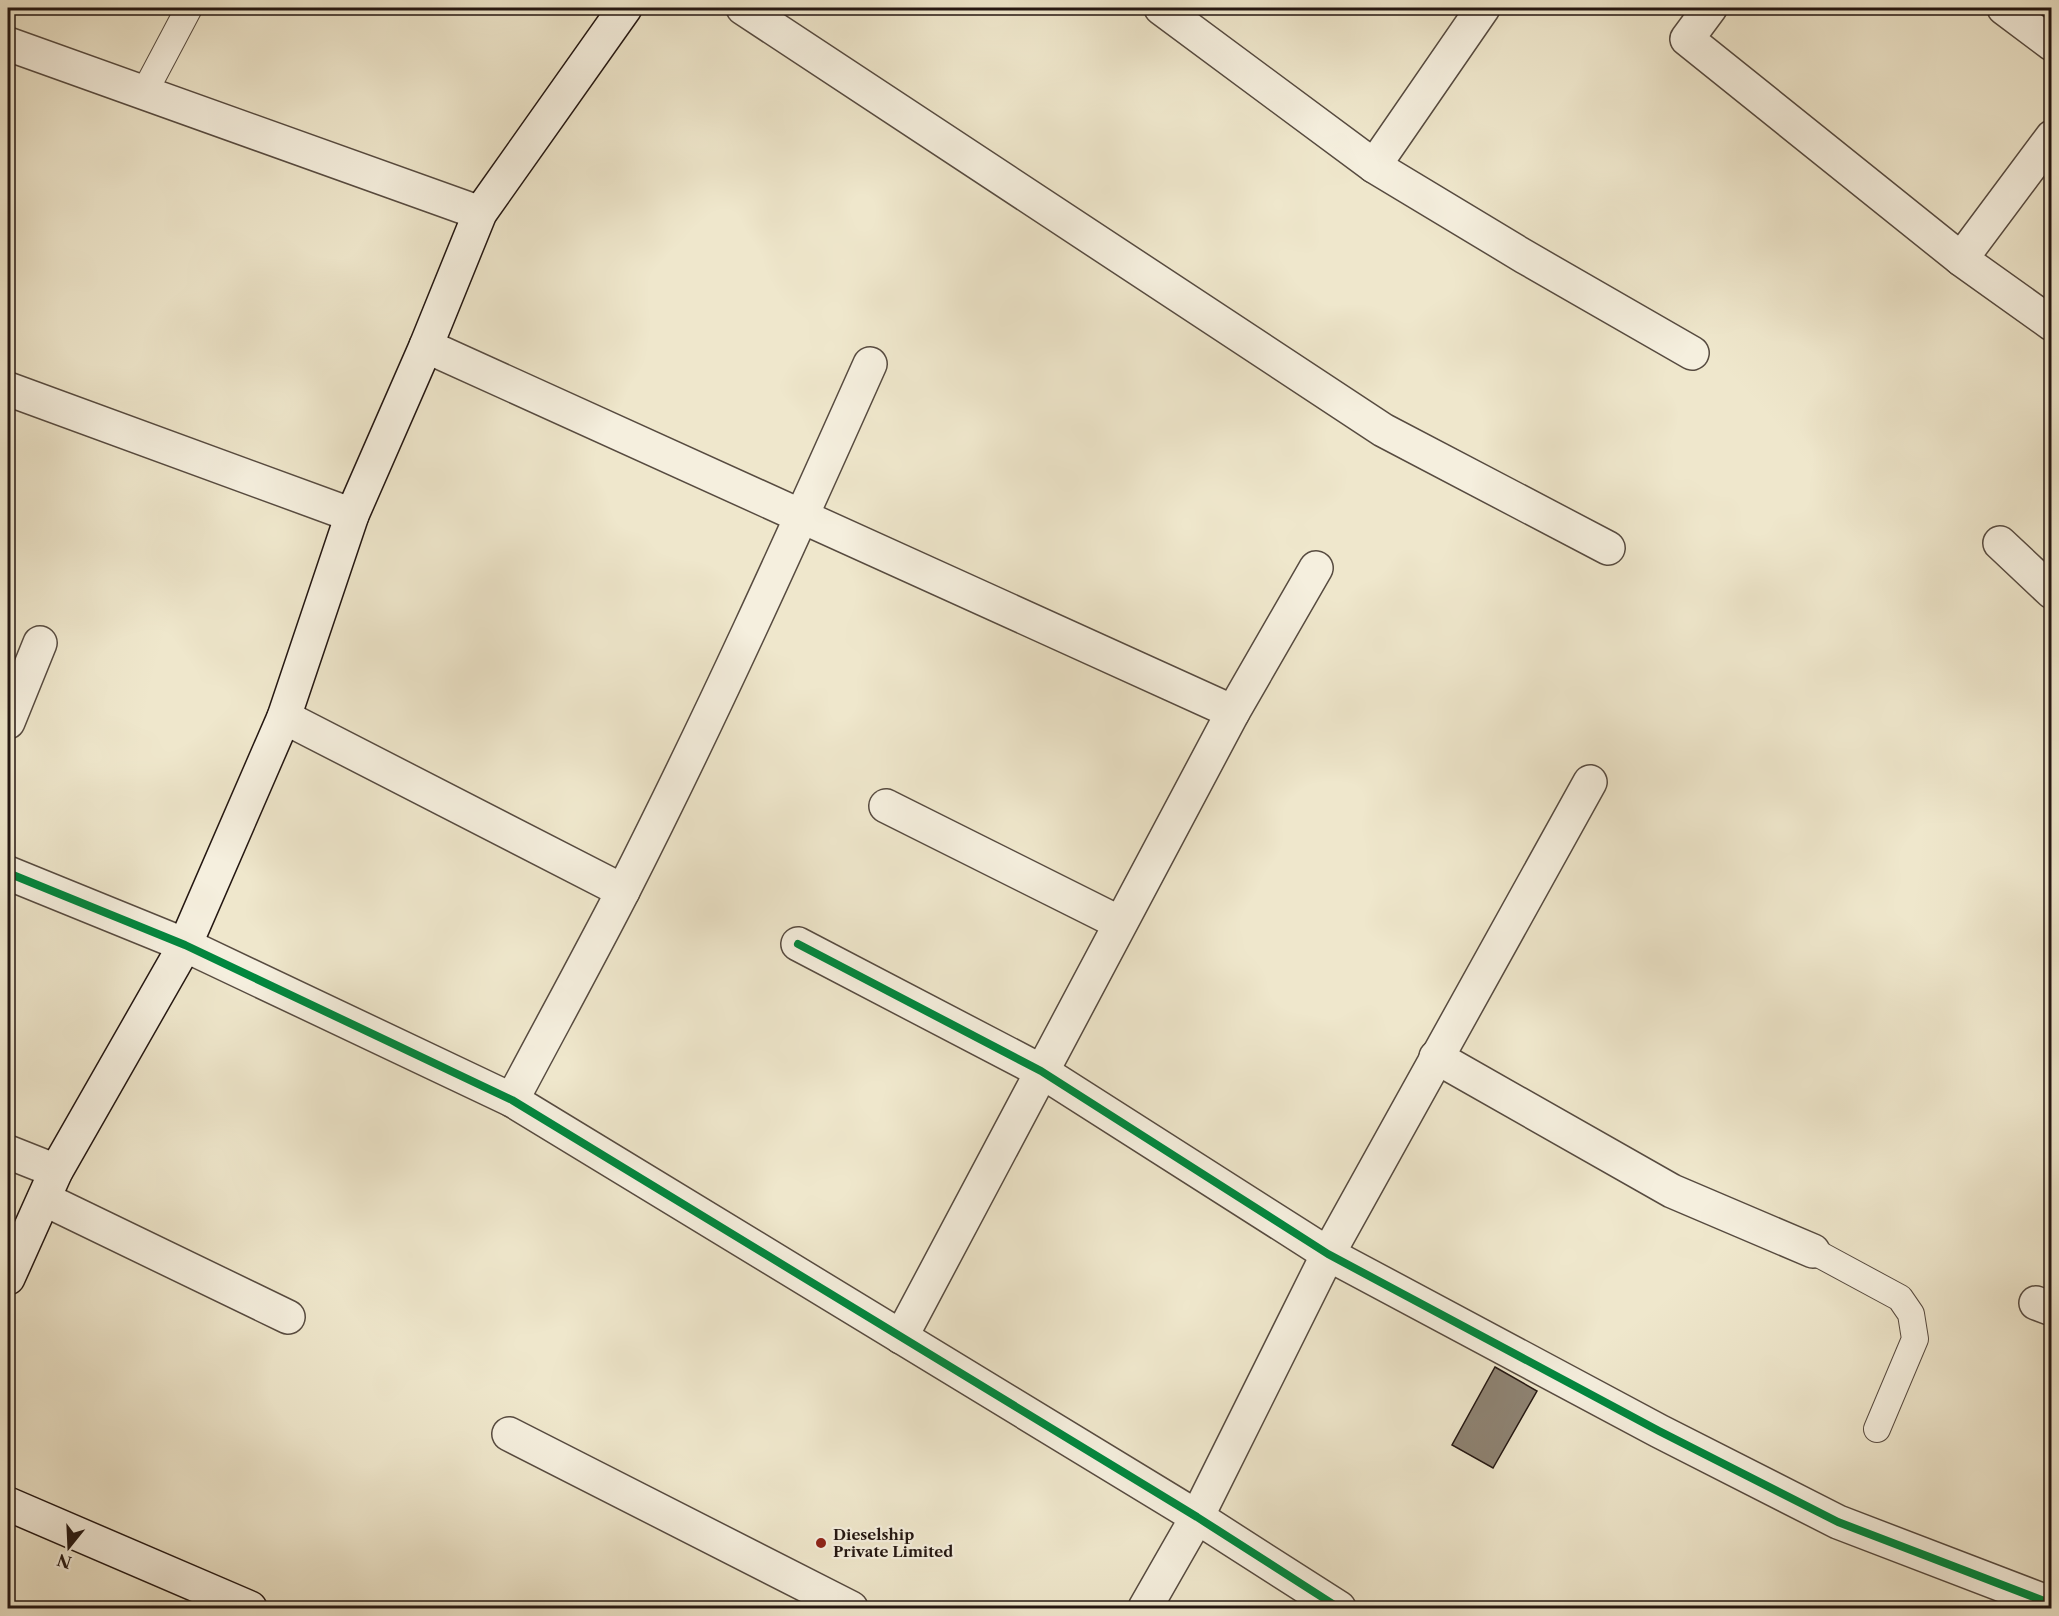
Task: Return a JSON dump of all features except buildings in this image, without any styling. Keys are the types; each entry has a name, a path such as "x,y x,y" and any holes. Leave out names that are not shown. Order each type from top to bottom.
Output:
{"street":[{"path":"8,1278 50,1185 185,945 284,717 352,515 426,346 480,213 625,8"},
{"path":"742,8 1383,430 1608,548"},
{"path":"1161,8 1374,166 1692,353"},
{"path":"1374,166 1483,8"},
{"path":"1710,8 1687,39 1961,259 2052,324"},
{"path":"2004,8 2052,44"},
{"path":"8,44 480,213"},
{"path":"1961,259 2052,137"},
{"path":"426,346 1233,712"},
{"path":"512,1100 623,891 699,737 870,364"},
{"path":"8,389 352,515"},
{"path":"2000,543 2052,592"},
{"path":"902,1337 1233,712 1316,568"},
{"path":"8,722 40,643"},
{"path":"284,717 623,891"},
{"path":"1145,1608 1197,1517 1328,1254 1590,782"},
{"path":"886,806 1120,923"},
{"path":"8,873 185,945 512,1100 1197,1517 1339,1608"},
{"path":"798,945 1041,1071 1328,1254 1659,1431 1838,1522 2052,1604"},
{"path":"1436,1057 1672,1191 1813,1251"},
{"path":"8,1152 50,1185 288,1317"},
{"path":"509,1434 851,1608"},
{"path":"8,1504 250,1608"}],"lane":[{"path":"144,93 189,8"},
{"path":"1813,1251 1900,1298 1911,1314 1915,1339 1877,1429"}],"cycle path":[{"path":"8,873 185,945 512,1100 1197,1517 1339,1608"},
{"path":"798,944 1041,1071 1328,1254 1659,1431 1838,1522 2052,1604"}],"place":[{"name":"Dieselship Private Limited","path":"821,1543"}]}
